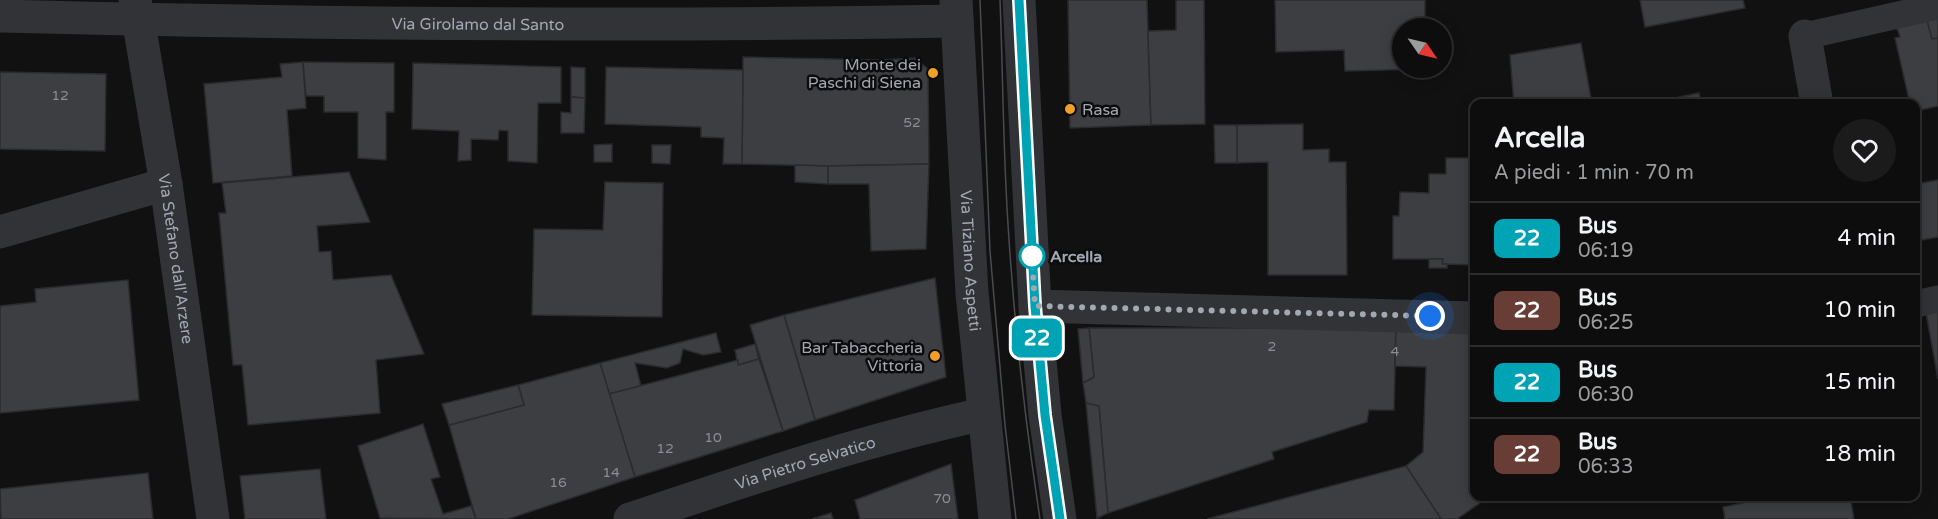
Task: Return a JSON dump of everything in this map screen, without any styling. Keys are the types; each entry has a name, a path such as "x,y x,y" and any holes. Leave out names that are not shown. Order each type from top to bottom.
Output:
{"street":[{"path":"1019,0 1035,306 1045,415 1060,519"},
{"name":"Via Girolamo dal Santo","path":"0,16 137,10 568,23 956,10"},
{"name":"Via Stefano dall'Arzere","path":"137,10 166,184 213,519"},
{"name":"Via Tiziano Aspetti","path":"956,10 971,282 994,519"},
{"path":"1804,36 1816,99"},
{"path":"0,232 166,184"},
{"path":"1035,306 1470,318"},
{"name":"Via Pietro Selvatico","path":"630,519 804,461 984,414"}],"lane":[{"path":"1804,36 1938,6"},
{"path":"1920,303 1938,299"}],"building":[{"path":"1068,0 1147,0 1151,125 1070,128"},
{"path":"1176,0 1204,0 1205,124 1151,125 1148,31 1176,30"},
{"path":"1275,0 1425,0 1425,18 1392,18 1392,70 1345,71 1344,50 1276,52"},
{"path":"1640,0 1743,0 1745,8 1645,27"},
{"path":"1938,18 1938,38 1932,39 1927,21"},
{"path":"1894,19 1927,21 1932,39 1938,38 1938,106 1920,110 1920,99 1909,99 1895,38 1900,37"},
{"path":"1581,43 1591,99 1514,99 1510,55"},
{"path":"743,57 881,60 915,58 928,69 929,164 828,166 742,164"},
{"path":"303,62 306,108 287,110 292,176 213,183 204,84 282,77 280,64"},
{"path":"303,62 394,63 394,112 386,112 386,160 358,158 358,112 324,112 324,96 306,96"},
{"path":"413,63 561,67 561,103 538,103 537,163 508,161 508,131 499,130 498,140 471,139 471,160 458,161 459,131 412,129"},
{"path":"571,67 585,68 585,98 571,97"},
{"path":"606,67 743,70 742,164 723,164 724,138 701,137 701,127 605,124"},
{"path":"0,72 106,74 105,151 0,149"},
{"path":"1699,93 1700,99 1670,99"},
{"path":"571,97 585,98 584,133 561,133 561,112 571,113"},
{"path":"1303,124 1303,150 1329,149 1329,162 1346,162 1347,275 1268,275 1268,162 1237,163 1237,125"},
{"path":"1214,125 1237,125 1237,163 1215,163"},
{"path":"612,144 612,162 594,162 594,145"},
{"path":"652,145 671,145 670,164 652,163"},
{"path":"1446,158 1470,158 1470,265 1442,264 1443,259 1393,259 1393,216 1399,216 1400,192 1429,193 1429,174 1446,174"},
{"path":"929,164 926,249 871,251 869,184 828,184 828,166"},
{"path":"795,165 828,166 828,184 795,182"},
{"path":"349,172 370,222 317,226 319,252 331,251 333,280 391,275 424,354 376,360 380,413 248,425 242,365 233,365 219,213 226,213 222,183"},
{"path":"1938,180 1938,237 1920,240 1920,183"},
{"path":"605,182 663,183 662,317 532,315 534,229 603,230"},
{"path":"1429,259 1443,259 1442,264 1447,264 1447,268 1429,268"},
{"path":"935,278 946,377 815,420 784,315"},
{"path":"128,280 139,400 0,413 0,306 36,302 35,289"},
{"path":"1938,311 1938,379 1926,313"},
{"path":"784,315 815,420 783,431 750,325"},
{"path":"1089,328 1396,328 1394,410 1369,410 1367,422 1272,452 1274,459 1108,513 1099,406 1086,403 1083,383 1094,377"},
{"path":"1089,328 1094,377 1083,383 1078,329"},
{"path":"1396,328 1470,328 1470,501 1483,501 1457,519 1441,519 1406,466 1423,452 1426,367 1395,366"},
{"path":"716,333 721,352 703,355 683,349 680,363 667,368 635,363 641,386 609,394 600,363"},
{"path":"755,344 759,359 738,365 735,350"},
{"path":"759,359 783,431 635,477 609,394 738,360 738,365"},
{"path":"600,363 635,477 508,519 476,519 449,425 524,405 518,385"},
{"path":"518,385 524,405 449,425 442,404"},
{"path":"1086,403 1099,406 1108,513 1097,518"},
{"path":"423,424 440,477 431,479 443,514 471,506 476,519 380,518 358,446"},
{"path":"951,464 958,519 860,519 855,500"},
{"path":"1406,466 1441,519 1207,519"},
{"path":"320,469 326,519 245,519 240,476"},
{"path":"148,473 153,519 1,519 0,489"},
{"path":"1752,501 1851,501 1854,519 1725,519 1723,507"},
{"path":"831,513 833,519 812,519"}],"tram line":[{"path":"980,0 990,251 1005,425 1016,519"},
{"path":"1000,0 1010,261 1021,372 1040,519"}],"bus line":[{"name":"22","path":"1019,0 1039,357 1060,519"}],"place":[{"name":"Monte dei Paschi di Siena","path":"933,73"},
{"name":"Rasa","path":"1070,109"},
{"name":"Arcella","path":"1032,256"},
{"name":"Bar Tabaccheria Vittoria","path":"935,356"}],"route":[{"path":"1032,256 1035,306 1430,316"}]}
